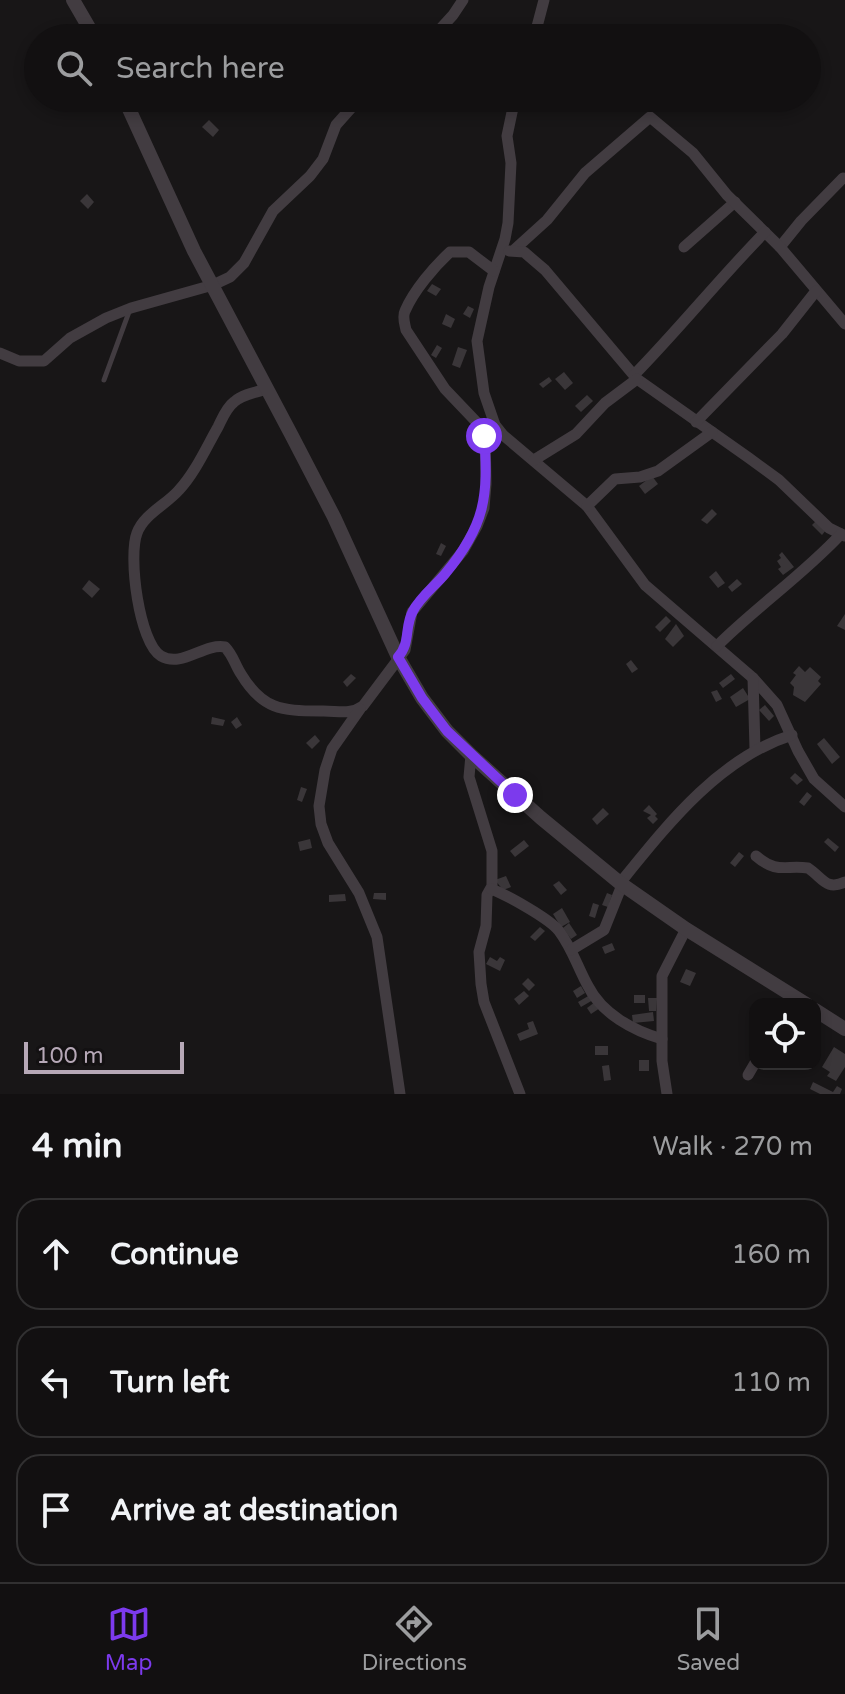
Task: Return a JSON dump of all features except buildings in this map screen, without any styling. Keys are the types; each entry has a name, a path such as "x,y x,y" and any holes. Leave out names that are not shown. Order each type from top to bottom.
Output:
{"street":[{"path":"73,0 87,24"},
{"path":"445,24 463,0"},
{"path":"538,24 544,0"},
{"path":"130,112 194,251 334,517 398,657 430,709 471,755 621,884 791,998"},
{"path":"0,353 19,361 44,361 84,330 131,308 213,285 230,277 244,263 273,211 310,176 323,159 336,125 348,112"},
{"path":"400,1094 377,937 359,893 328,843 319,806 332,749 407,643 412,612 463,551 484,508 490,428 477,341 508,223 511,163 507,136 512,112"},
{"path":"499,256 515,249 547,220 585,173 650,117 693,153 735,202 780,247 845,324"},
{"path":"780,247 843,178"},
{"path":"684,247 735,202"},
{"path":"534,460 576,434 605,403 636,377 765,232"},
{"path":"515,249 524,252 545,270 636,377 779,480 829,528 843,535 717,646"},
{"path":"494,271 469,252 450,252 405,311 403,319 406,330 445,389 587,506 645,585 753,678 777,705 814,779 845,807"},
{"path":"696,422 782,334 816,291"},
{"path":"268,389 234,401 179,490 141,525 135,536 134,578 143,620 157,652 164,657 176,659 217,645 225,647 248,686 278,709 345,713 363,706"},
{"path":"587,506 615,479 640,477 658,471 712,432"},
{"path":"753,678 755,749"},
{"path":"571,950 604,930 621,884 700,793 755,749 792,735"},
{"path":"471,755 469,777 492,851 486,926 479,945 481,984 484,1002 520,1094"},
{"path":"756,856 777,869 808,868 828,886 836,887 845,882"},
{"path":"491,889 508,896 553,926 571,950 590,991 611,1013 638,1032 662,1039"},
{"path":"667,1094 662,1061 662,976 686,929"},
{"path":"821,1014 845,1029"},
{"path":"748,1075 751,1070"}],"lane":[{"path":"104,380 131,308"}],"route":[{"path":"484,436 486,484 484,508 477,526 463,551 412,612 405,650 398,657 422,698 447,731 515,795"}]}
